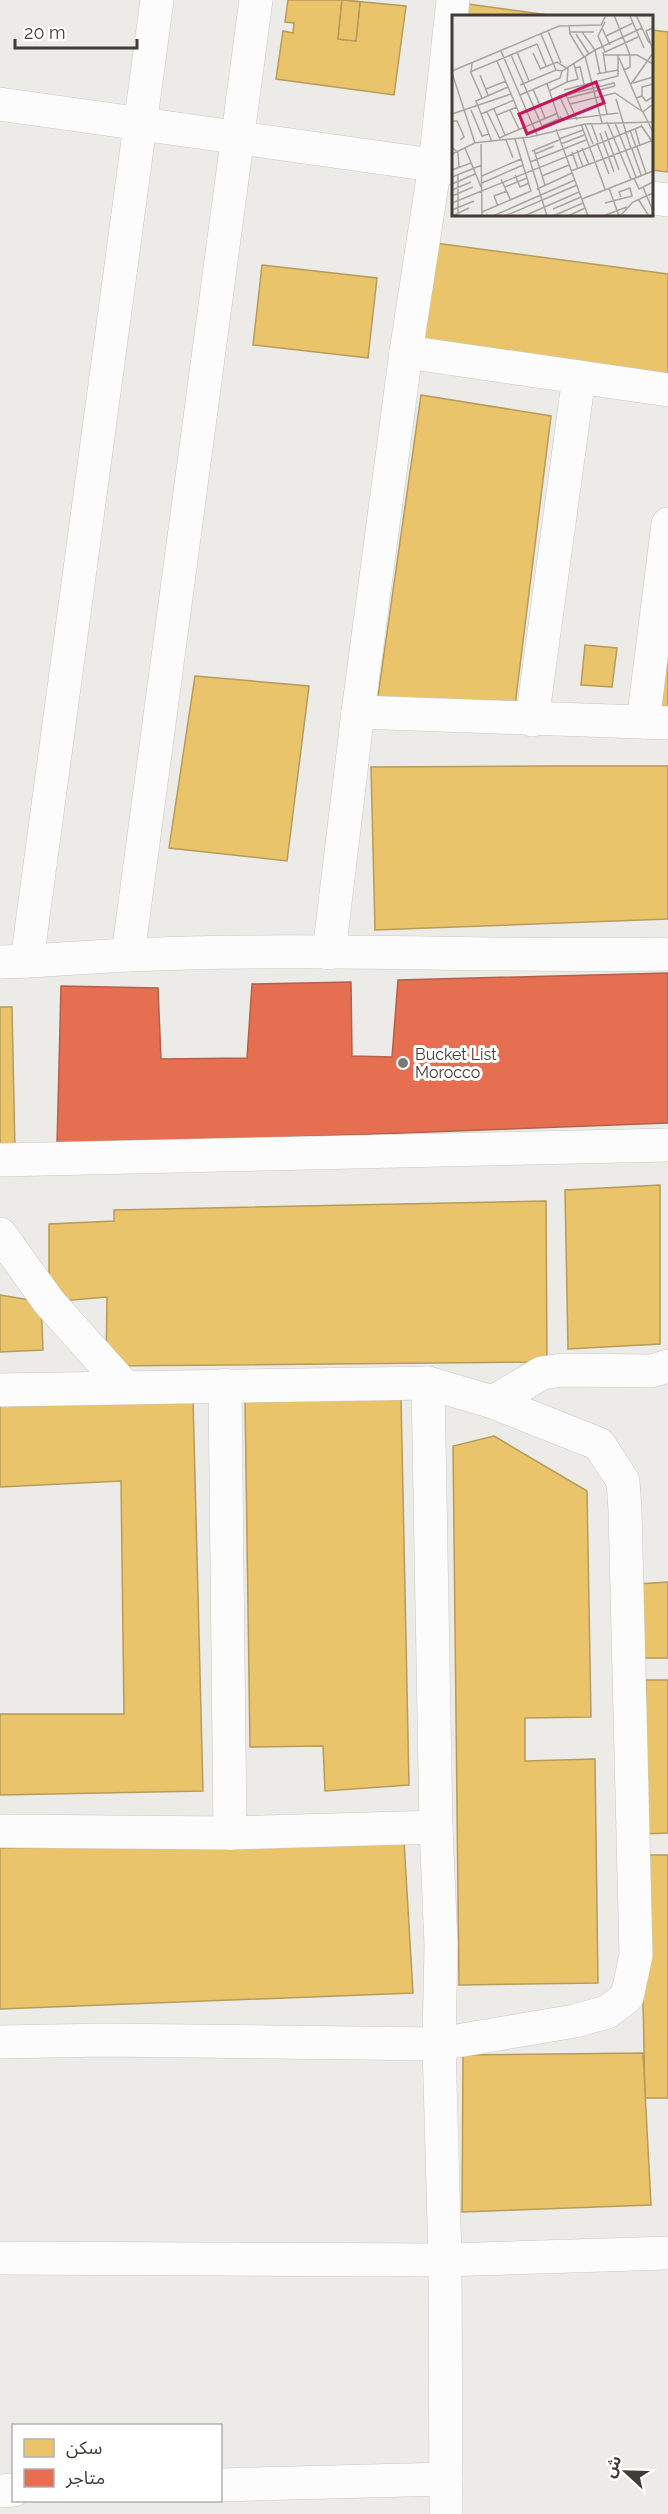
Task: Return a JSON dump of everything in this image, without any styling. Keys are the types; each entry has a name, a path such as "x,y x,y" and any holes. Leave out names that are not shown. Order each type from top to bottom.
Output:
{"street":[{"path":"157,0 141,124 13,962 128,955 668,954"},
{"path":"128,955 256,0"},
{"path":"452,15 453,0"},
{"path":"329,953 358,712 406,352 444,166 452,18"},
{"path":"0,104 444,166"},
{"path":"653,198 668,200"},
{"path":"406,352 668,390"},
{"path":"532,720 579,377"},
{"path":"358,712 656,723 668,524"},
{"path":"0,1160 668,1145"},
{"path":"0,1234 49,1302 125,1388"},
{"path":"493,1402 542,1373 562,1370 651,1371 668,1366"},
{"path":"0,1390 428,1383 493,1402 599,1444 623,1481 636,1955 627,1997 608,2012 575,2021 439,2043 105,2040 0,2042"},
{"path":"428,1383 436,1827 441,1945 439,2043 445,2260 446,2514"},
{"path":"225,1385 230,1833"},
{"path":"0,1831 230,1833 436,1827"},
{"path":"0,2258 445,2260 668,2253"},
{"path":"222,2485 446,2479"}],"building: سكن":[{"path":"288,0 342,0 338,39 356,41 360,2 343,0 406,6 394,95 276,79 283,31 293,33 294,23 285,22"},
{"path":"342,0 360,2 356,41 338,39"},
{"path":"468,4 549,15 467,15"},
{"path":"653,30 668,32 668,172 653,170"},
{"path":"435,243 668,274 668,401 418,368"},
{"path":"262,265 377,278 368,358 253,345"},
{"path":"421,395 551,416 512,730 375,717"},
{"path":"668,624 668,719 656,718"},
{"path":"585,645 617,648 612,687 581,685"},
{"path":"195,676 309,686 287,861 169,848"},
{"path":"668,766 668,919 375,930 371,767"},
{"path":"0,1007 12,1007 15,1152 0,1153"},
{"path":"660,1185 660,1344 568,1349 565,1190"},
{"path":"546,1201 547,1362 106,1366 107,1297 49,1302 49,1224 114,1221 114,1210"},
{"path":"0,1295 41,1302 43,1350 0,1352"},
{"path":"401,1397 409,1785 325,1791 323,1746 250,1747 245,1400"},
{"path":"193,1399 203,1791 0,1795 0,1714 124,1714 121,1481 0,1487 0,1405"},
{"path":"494,1436 587,1491 591,1717 525,1718 525,1761 595,1759 598,1983 459,1985 453,1446"},
{"path":"668,1582 668,1658 638,1658 638,1584"},
{"path":"646,1680 668,1680 668,1833 643,1834"},
{"path":"404,1841 413,1993 0,2009 0,1848"},
{"path":"647,1855 668,1855 668,2098 645,2098 643,2000"},
{"path":"643,2053 651,2205 462,2212 463,2055"}],"building: متاجر":[{"path":"668,973 668,1123 57,1146 61,986 158,988 161,1059 247,1058 252,984 351,982 352,1056 392,1057 398,980"}],"place":[{"name":"Bucket List Morocco","path":"403,1063"}]}
